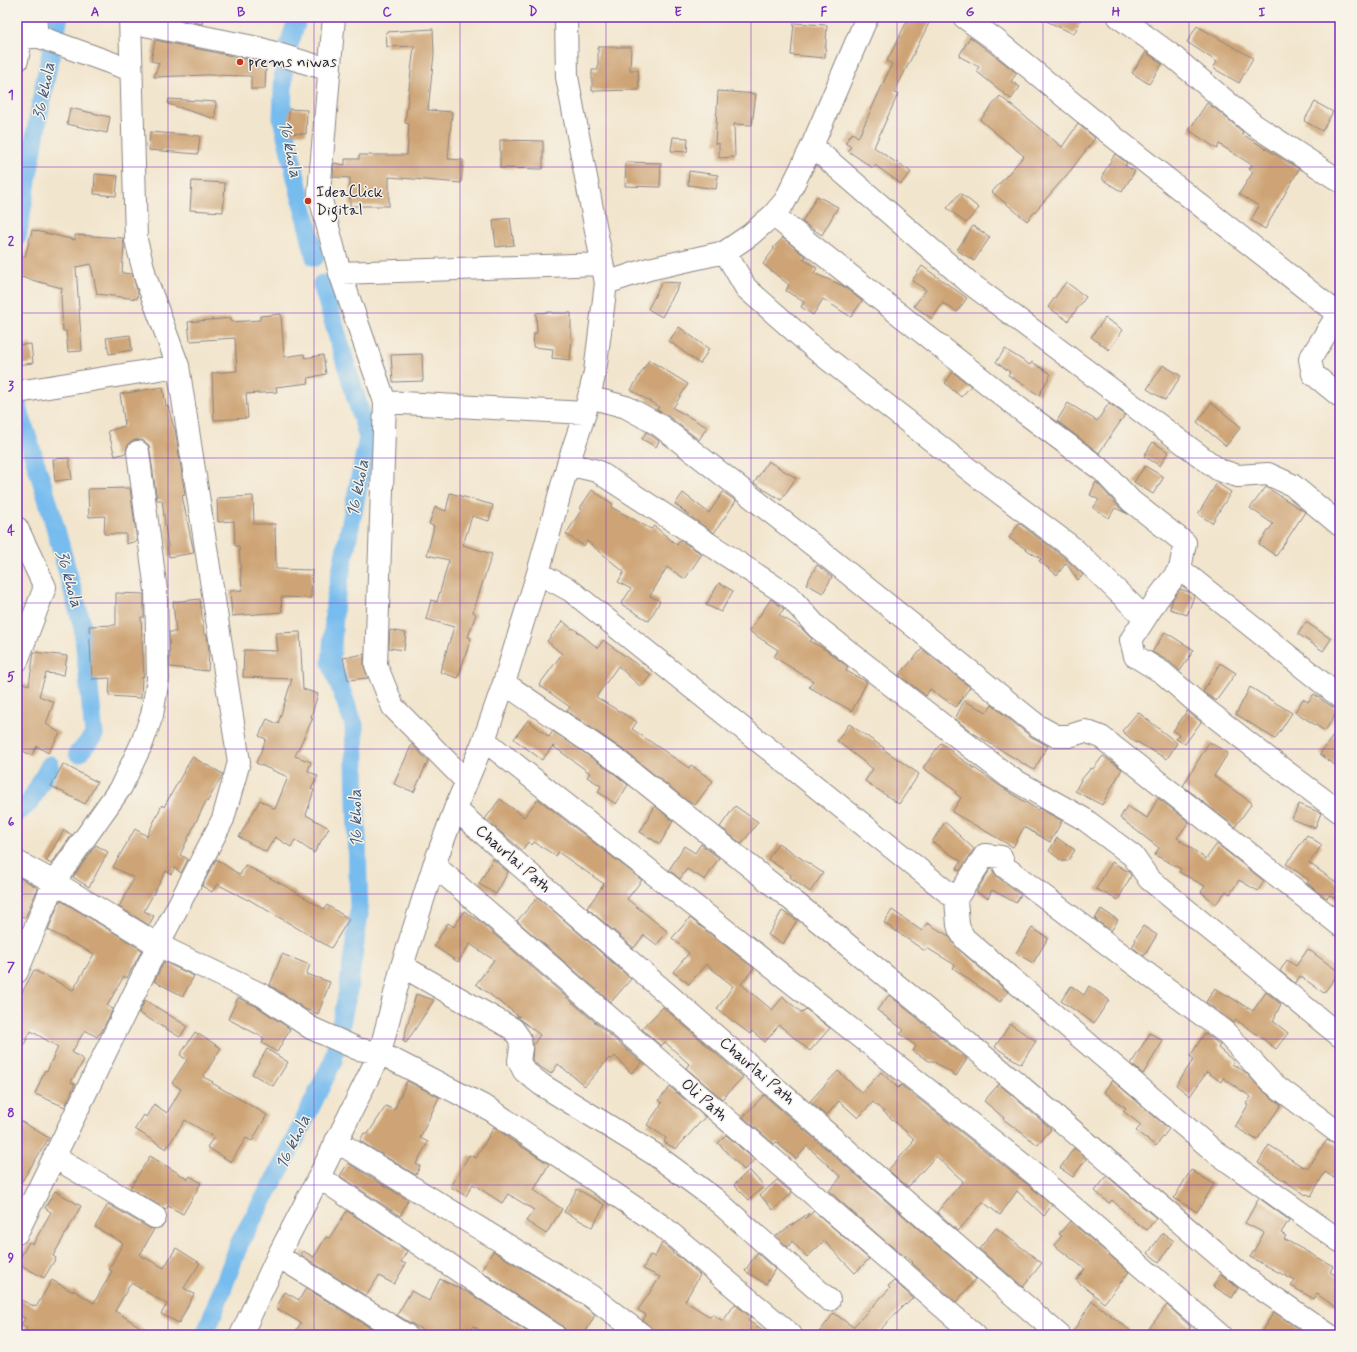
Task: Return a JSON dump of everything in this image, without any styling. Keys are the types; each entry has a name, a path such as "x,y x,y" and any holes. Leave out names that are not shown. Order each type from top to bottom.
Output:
{"street":[{"path":"334,17 326,69 319,193 340,273 385,402 376,665 393,707 466,781"},
{"path":"240,1335 380,1053 402,966 434,865 466,781 484,740 504,683 538,573 568,464 587,405 595,372 604,273 567,77 566,17"},
{"path":"340,273 604,273 649,269 725,252 750,235 773,215 785,200 812,146 867,17"},
{"path":"964,17 997,41 1106,130 1339,312 1310,359 1313,374 1340,396"},
{"path":"1119,17 1170,54 1254,125 1340,181"},
{"path":"17,1233 158,945 223,819 240,762 178,366 146,278 136,240 130,19 258,48 326,69"},
{"path":"17,60 21,40 31,30 91,56 131,70"},
{"path":"812,146 971,284 1219,470 1238,476 1268,474 1292,485 1340,525"},
{"path":"773,215 1025,413 1103,471 1130,501 1185,543 1180,569 1131,640 1135,656 1163,674 1196,702 1340,812"},
{"path":"725,252 746,288 810,344 970,470 1073,548 1145,618"},
{"path":"18,392 178,366"},
{"path":"385,402 626,407 658,425 813,545 1038,726 1056,736 1069,736 1085,731 1101,737 1340,925"},
{"path":"17,972 54,882 121,787 142,743 152,715 158,679 156,591 138,452"},
{"path":"568,464 597,471 789,596 818,627 1009,777 1084,819 1133,856 1149,879 1340,1036"},
{"path":"17,528 45,587 17,661"},
{"path":"1180,569 1340,697"},
{"path":"538,573 570,590 956,899"},
{"path":"504,683 619,762 812,916 1018,1084 1244,1277 1329,1335"},
{"path":"484,740 1036,1175 1220,1335"},
{"name":"Chaurlai Path","path":"455,809 1059,1335"},
{"path":"1340,1134 1271,1082 1226,1033 1005,867 1001,857 985,855 956,899 960,932 965,939 1214,1151 1340,1241"},
{"path":"17,862 54,882 158,945 262,995 311,1028 358,1049 380,1053 491,1110 662,1226 791,1335"},
{"name":"Oli Path","path":"434,865 975,1335"},
{"path":"402,966 512,1029 520,1039 521,1048 519,1061 524,1071 542,1084 654,1154 715,1198 829,1300"},
{"path":"336,1141 591,1296 642,1335"},
{"path":"54,1157 155,1217"},
{"path":"319,1177 554,1335"},
{"path":"278,1256 406,1335"}],"building":[{"path":"168,17 204,17 202,24"},
{"path":"909,17 932,17 894,93 898,94 874,147 911,172 901,184 875,165 873,168 848,151 851,147 845,143 852,133 858,137 860,134 892,64 887,61"},
{"path":"1038,17 1082,17 1074,34"},
{"path":"794,23 827,25 825,58 791,55"},
{"path":"1197,26 1253,58 1239,83 1213,68 1217,62 1187,42"},
{"path":"433,29 434,54 428,110 452,112 448,159 463,160 461,183 389,177 389,206 350,206 350,178 333,177 334,163 345,165 345,159 359,159 359,155 407,155 409,124 405,123 414,46 387,47 386,32"},
{"path":"970,37 1017,73 1011,81 1020,87 1011,99 976,71 979,67 959,56"},
{"path":"155,40 266,63 265,89 251,89 251,76 207,75 154,77 159,63 151,61"},
{"path":"598,47 631,47 630,70 638,70 639,90 592,91 592,70 598,70"},
{"path":"1146,52 1162,64 1149,84 1132,73"},
{"path":"718,91 756,94 752,125 734,124 735,157 719,158 719,143 715,144"},
{"path":"1000,96 1062,147 1078,124 1095,138 1071,170 1027,221 992,192 1024,156 980,120"},
{"path":"169,99 216,102 215,119 168,104"},
{"path":"1315,102 1333,112 1322,131 1304,121"},
{"path":"1207,103 1243,132 1242,134 1299,169 1265,229 1251,220 1259,206 1239,194 1253,172 1249,169 1252,165 1219,144 1217,149 1189,130"},
{"path":"70,108 110,117 107,133 67,124"},
{"path":"289,109 307,110 306,134 288,133"},
{"path":"150,132 200,136 198,154 149,150"},
{"path":"673,137 688,138 687,152 671,151"},
{"path":"500,140 543,141 543,169 500,168"},
{"path":"1115,154 1127,163 1125,166 1135,171 1122,192 1103,180 1103,174"},
{"path":"626,162 661,163 660,187 625,186"},
{"path":"689,171 718,175 716,189 688,185"},
{"path":"95,174 118,176 116,196 94,194"},
{"path":"192,181 225,183 223,212 190,210"},
{"path":"960,193 979,208 966,223 947,208"},
{"path":"817,196 838,207 822,235 802,222"},
{"path":"510,218 514,245 496,247 493,220"},
{"path":"973,226 990,237 974,261 957,250"},
{"path":"32,230 75,240 75,235 123,238 122,273 132,274 138,293 137,299 97,294 91,264 76,267 82,351 68,352 66,331 63,331 61,297 62,288 17,276 19,256 25,257"},
{"path":"783,238 806,257 803,259 817,268 814,273 843,286 862,301 851,317 823,299 813,315 801,307 804,302 786,291 789,285 763,264 774,249 773,248"},
{"path":"922,266 967,298 957,312 943,303 932,319 914,306 926,290 912,281"},
{"path":"662,282 680,283 662,317 648,309"},
{"path":"1066,282 1086,297 1068,321 1048,307"},
{"path":"536,313 571,313 572,339 570,360 552,358 553,349 533,347 534,333 537,333"},
{"path":"281,314 284,357 304,354 305,358 323,355 326,374 308,378 309,383 276,387 277,392 246,394 248,418 214,420 212,373 237,371 235,338 190,341 188,322 231,318 232,322 260,320 260,316"},
{"path":"1105,318 1123,330 1109,350 1091,337"},
{"path":"679,327 709,349 700,364 669,341"},
{"path":"130,335 132,350 109,354 106,338"},
{"path":"31,344 33,363 17,365 17,345"},
{"path":"1005,349 1030,365 1032,362 1051,374 1039,395 1008,375 1010,372 996,362"},
{"path":"422,354 423,381 393,382 391,355"},
{"path":"649,360 688,384 673,408 707,427 699,440 667,415 657,410 659,407 631,390"},
{"path":"1163,365 1181,376 1165,400 1147,389"},
{"path":"953,372 971,386 961,397 945,383"},
{"path":"163,387 166,406 168,406 175,428 185,495 182,496 194,553 169,557 162,500 157,500 149,445 142,440 136,440 130,442 126,453 115,456 108,431 125,426 120,394"},
{"path":"1068,403 1097,421 1109,403 1125,415 1099,453 1057,421"},
{"path":"1211,403 1241,427 1226,446 1197,422"},
{"path":"646,432 659,441 656,447 642,439"},
{"path":"1153,442 1168,452 1160,466 1144,456"},
{"path":"69,458 72,479 55,481 53,459"},
{"path":"768,461 796,478 781,500 754,483"},
{"path":"1145,466 1164,477 1153,494 1134,482"},
{"path":"1096,482 1122,510 1128,514 1115,508 1109,518 1093,508 1099,500 1090,495"},
{"path":"1217,483 1231,492 1212,523 1198,514"},
{"path":"1266,487 1305,512 1276,556 1259,544 1273,524 1250,508"},
{"path":"130,488 137,541 126,544 126,534 104,534 105,516 89,517 88,489"},
{"path":"592,490 613,504 611,507 651,529 654,526 677,545 680,540 702,554 685,579 667,567 650,596 660,601 649,621 621,604 631,589 618,582 624,572 587,541 584,546 566,534"},
{"path":"723,492 736,501 714,533 675,504 683,493 709,513"},
{"path":"450,493 493,505 489,521 472,516 463,545 492,554 473,612 476,614 468,637 471,638 458,678 440,672 454,627 426,619 431,600 437,602 449,560 427,555 434,526 429,524 435,507 446,511"},
{"path":"253,496 254,524 275,524 276,569 312,570 311,598 281,597 282,612 232,616 230,591 242,590 239,546 235,546 234,521 218,522 217,498"},
{"path":"1019,523 1065,558 1083,575 1078,580 1066,563 1057,575 1039,561 1041,559 1009,538"},
{"path":"817,565 832,577 823,593 806,584"},
{"path":"719,583 733,591 721,612 706,605"},
{"path":"1180,589 1189,592 1194,596 1187,615 1170,609 1173,598"},
{"path":"116,593 144,594 144,617 141,617 144,677 142,677 141,698 109,696 110,678 92,679 89,626 116,625"},
{"path":"200,599 204,635 207,635 209,652 208,671 170,667 169,632 176,632 173,602"},
{"path":"771,599 784,609 779,615 802,629 812,639 810,641 826,650 848,667 846,671 867,682 852,711 809,687 813,681 774,657 778,650 749,631"},
{"path":"563,621 598,648 603,640 651,675 641,687 618,666 596,697 637,722 632,729 689,768 691,765 713,781 695,805 686,800 626,752 567,711 570,707 539,685 562,654 547,641"},
{"path":"1306,622 1331,639 1323,651 1298,634"},
{"path":"390,630 406,633 404,650 389,648"},
{"path":"300,632 303,689 318,694 311,717 313,718 295,756 311,762 308,771 318,776 311,789 314,790 306,815 329,828 314,853 295,840 291,847 275,837 266,852 239,837 260,800 275,809 288,777 256,763 266,739 259,736 267,719 278,724 292,679 243,677 244,650 278,651 276,633"},
{"path":"1165,632 1194,650 1180,671 1170,662 1152,652"},
{"path":"922,649 970,687 956,707 930,689 926,696 899,675"},
{"path":"34,652 67,656 64,675 46,673 39,696 54,702 46,724 60,733 48,753 37,746 31,756 17,747 17,681 29,685"},
{"path":"364,654 364,665 368,678 348,680 343,658"},
{"path":"1220,663 1236,673 1216,701 1203,692"},
{"path":"1250,687 1292,713 1275,739 1236,714"},
{"path":"1314,694 1332,707 1339,709 1325,731 1295,712 1303,699 1308,702"},
{"path":"964,701 987,712 992,705 1030,736 1048,746 1034,770 973,733 955,719"},
{"path":"1187,711 1201,722 1185,744 1176,739 1179,735 1173,731"},
{"path":"1138,712 1177,743 1167,759 1137,742 1136,743 1122,731"},
{"path":"528,720 549,737 553,731 612,772 628,785 616,804 598,792 601,786 587,777 590,773 553,746 542,760 514,739"},
{"path":"849,724 919,774 899,804 865,781 873,769 837,741"},
{"path":"1340,726 1340,769 1320,754"},
{"path":"1209,742 1228,753 1214,776 1252,803 1235,827 1183,786"},
{"path":"941,743 952,751 951,752 1003,788 1038,810 1039,808 1062,821 1050,842 1024,827 1013,847 952,812 961,798 955,793 956,791 923,768"},
{"path":"412,744 428,761 414,792 394,784"},
{"path":"1103,756 1122,769 1102,805 1075,791 1081,780 1091,768 1093,769"},
{"path":"192,757 223,774 207,802 206,801 180,855 188,859 181,873 175,868 171,874 166,871 144,911 154,916 149,925 119,907 134,878 113,867 135,829 147,836 162,805 164,807"},
{"path":"63,764 97,782 85,804 51,786"},
{"path":"1158,798 1189,822 1177,838 1206,859 1217,844 1264,881 1258,891 1239,880 1230,894 1226,891 1216,904 1201,892 1205,886 1179,872 1181,869 1155,855 1159,848 1120,818 1127,806 1147,818"},
{"path":"500,799 524,817 538,799 642,880 627,899 667,931 657,945 644,935 634,948 587,908 604,884 558,852 556,856 534,842 532,845 528,842 522,850 485,819"},
{"path":"1299,804 1321,813 1315,828 1292,819"},
{"path":"655,806 673,821 660,844 640,832"},
{"path":"735,806 758,822 742,844 720,827"},
{"path":"945,822 974,849 960,871 956,869 961,861 932,842"},
{"path":"64,830 72,835 51,864 46,861"},
{"path":"1307,835 1322,845 1309,863 1340,885 1340,901 1330,895 1327,898 1320,894 1307,883 1309,880 1286,864"},
{"path":"1057,838 1075,850 1068,861 1062,861 1049,851"},
{"path":"778,843 823,873 810,892 790,877 791,875 768,859"},
{"path":"701,844 719,858 705,880 687,869 680,879 669,870 684,846 695,853"},
{"path":"96,845 108,852 89,887 73,877"},
{"path":"216,859 240,875 245,865 287,887 324,909 327,905 349,919 331,948 248,899 217,884 212,892 202,886"},
{"path":"493,859 508,872 496,894 479,884"},
{"path":"1112,862 1129,872 1131,876 1118,900 1096,889"},
{"path":"991,868 997,877 1021,895 1016,903 992,890 988,898 976,892"},
{"path":"17,876 38,888 25,918 17,914"},
{"path":"538,897 631,979 611,1002 517,921"},
{"path":"60,900 142,950 127,978 124,976 107,1006 113,1009 100,1034 97,1037 85,1030 72,1052 84,1060 71,1082 75,1084 65,1107 35,1094 45,1070 47,1071 58,1047 31,1031 17,1058 17,1002 34,970 73,990 94,954 48,930"},
{"path":"1101,909 1118,920 1111,931 1095,919"},
{"path":"892,910 922,931 927,923 949,936 957,948 1008,992 1000,1002 953,968 955,965 927,948 925,951 884,923"},
{"path":"464,911 478,920 642,1063 631,1073 615,1056 611,1060 609,1058 585,1086 558,1064 551,1074 533,1062 533,1045 540,1035 516,1016 520,1017 476,984 494,960 470,944 458,962 434,946 448,923 454,927"},
{"path":"782,911 797,920 783,944 768,935"},
{"path":"690,918 754,968 741,984 772,1010 783,997 802,1013 806,1009 830,1028 810,1051 779,1025 765,1042 752,1031 750,1034 717,1009 733,986 706,964 689,984 673,972 689,953 672,938"},
{"path":"1143,926 1157,935 1144,956 1132,947"},
{"path":"1032,928 1048,938 1033,963 1016,953"},
{"path":"1308,949 1339,972 1324,993 1300,976 1295,983 1280,971 1287,960 1296,966"},
{"path":"282,954 310,965 306,974 330,982 318,1014 305,1009 270,985"},
{"path":"164,962 194,976 183,996 154,981"},
{"path":"1071,986 1084,995 1089,986 1109,1000 1094,1023 1061,1001"},
{"path":"1215,988 1253,1011 1266,992 1281,1004 1273,1021 1288,1033 1276,1049 1251,1030 1236,1020 1234,1023 1206,1002"},
{"path":"416,994 434,1000 406,1043 403,1041"},
{"path":"889,995 967,1059 956,1076 933,1061 929,1061 913,1051 916,1046 900,1034 904,1030 877,1010"},
{"path":"238,998 256,1006 290,1029 277,1052 262,1043 264,1038 228,1019"},
{"path":"145,1000 187,1026 180,1037 139,1013"},
{"path":"663,1007 743,1077 722,1099 686,1068 689,1064 665,1042 661,1046 642,1029"},
{"path":"1010,1024 1036,1041 1021,1064 995,1047"},
{"path":"195,1032 221,1048 203,1077 267,1115 252,1141 246,1138 231,1162 207,1147 214,1137 185,1120 166,1149 135,1129 144,1115 146,1117 154,1104 167,1113 181,1089 172,1083 187,1060 180,1055"},
{"path":"1150,1033 1163,1041 1143,1074 1131,1064"},
{"path":"1205,1033 1220,1045 1218,1048 1234,1061 1232,1064 1245,1072 1262,1090 1281,1105 1257,1140 1235,1127 1251,1097 1223,1078 1221,1082 1207,1072 1190,1096 1176,1085 1194,1059 1190,1056"},
{"path":"267,1049 288,1062 273,1086 252,1074"},
{"path":"838,1071 862,1093 881,1072 898,1088 901,1085 1052,1205 1044,1216 1017,1191 1000,1215 983,1202 958,1231 937,1212 963,1181 936,1156 908,1187 888,1170 913,1143 912,1142 914,1139 873,1102 858,1118 839,1101 826,1116 810,1101"},
{"path":"1112,1080 1169,1129 1156,1146 1136,1131 1141,1125 1123,1111 1126,1108 1104,1092"},
{"path":"407,1081 439,1097 420,1138 428,1142 416,1164 420,1166 416,1175 360,1141 364,1133 368,1134 386,1106 394,1110"},
{"path":"999,1084 1051,1129 1038,1145 1003,1119 1004,1118 984,1101"},
{"path":"670,1087 705,1117 676,1149 664,1142 666,1138 647,1125 662,1103 659,1100"},
{"path":"764,1095 976,1279 956,1302 912,1263 913,1262 886,1242 829,1191 841,1177 807,1146 796,1159 776,1142 774,1144 743,1117"},
{"path":"17,1119 49,1138 17,1189"},
{"path":"494,1127 508,1138 549,1164 534,1190 562,1209 546,1234 526,1221 534,1210 508,1194 502,1203 473,1184 466,1196 451,1187 469,1155 476,1158"},
{"path":"726,1135 755,1160 744,1170 718,1143"},
{"path":"1327,1140 1340,1147 1340,1168 1334,1178 1325,1172 1311,1196 1306,1195 1258,1163 1269,1145 1303,1167 1308,1168"},
{"path":"1074,1148 1086,1159 1073,1177 1060,1168"},
{"path":"150,1156 188,1179 190,1176 201,1183 183,1214 168,1206 165,1210 161,1206 130,1188"},
{"path":"348,1163 408,1200 400,1216 340,1176"},
{"path":"749,1170 764,1186 749,1200 734,1185"},
{"path":"1191,1170 1214,1184 1197,1212 1174,1198"},
{"path":"1107,1176 1156,1218 1147,1230 1134,1221 1112,1200 1109,1203 1095,1191"},
{"path":"777,1180 792,1193 773,1210 760,1195"},
{"path":"577,1189 605,1205 592,1227 564,1212"},
{"path":"55,1191 81,1206 53,1256 56,1258 44,1278 17,1263 29,1242 33,1244 51,1212 45,1208"},
{"path":"1259,1198 1289,1220 1281,1233 1286,1236 1284,1239 1333,1266 1330,1272 1340,1278 1340,1310 1317,1294 1314,1299 1291,1286 1295,1281 1250,1257 1264,1233 1245,1223"},
{"path":"108,1204 149,1228 154,1229 140,1255 164,1268 176,1248 200,1263 184,1288 194,1294 179,1323 161,1314 167,1304 131,1283 115,1311 153,1335 23,1335 27,1328 21,1325 25,1318 17,1315 17,1298 36,1307 52,1280 73,1292 73,1290 94,1303 112,1271 109,1269 123,1243 95,1227"},
{"path":"347,1211 407,1251 401,1262 406,1264 394,1284 379,1276 366,1296 301,1255 303,1251 314,1257 326,1237 329,1238"},
{"path":"814,1211 869,1259 855,1273 824,1241 807,1257 792,1241 788,1247 776,1236 809,1213 805,1219"},
{"path":"1070,1221 1129,1272 1104,1303 1076,1280 1085,1269 1054,1245 1062,1236 1059,1234"},
{"path":"996,1228 1042,1263 1023,1287 979,1249"},
{"path":"1163,1233 1174,1241 1159,1262 1148,1253"},
{"path":"662,1243 673,1252 672,1253 681,1258 700,1275 685,1301 710,1317 712,1314 723,1321 735,1304 751,1317 748,1321 772,1335 654,1335 653,1330 643,1320 646,1315 638,1310 660,1277 643,1269 650,1255 655,1257"},
{"path":"493,1251 584,1306 595,1315 584,1335 566,1335 565,1329 561,1325 481,1271"},
{"path":"757,1253 775,1269 766,1284 745,1271"},
{"path":"1221,1274 1238,1288 1232,1298 1213,1286"},
{"path":"440,1279 469,1293 532,1335 487,1335 473,1326 468,1335 431,1335 397,1315 411,1291 429,1301"},
{"path":"894,1281 913,1298 906,1305 905,1304 875,1335 817,1335 834,1313 853,1327 890,1288 888,1286"},
{"path":"306,1288 382,1335 293,1335 301,1323 276,1308 285,1292 299,1300"},
{"path":"1092,1301 1136,1335 1071,1335"},
{"path":"1167,1305 1191,1327 1185,1335 1144,1335"},
{"path":"1274,1312 1300,1330 1297,1335 1259,1335"}],"waterway":[{"name":"36 khola","path":"17,237 45,81 59,17"},
{"name":"16 khola","path":"298,17 284,60 282,119 315,257"},
{"name":"16 khola","path":"205,1335 240,1242 283,1164 333,1061 348,991 359,914 354,725 331,663 335,601 368,438 322,284"},
{"name":"36 khola","path":"17,404 49,505 83,628 94,735 78,753"},
{"name":"36 khola","path":"17,813 30,802 50,765"}],"place":[{"name":"prems niwas","path":"240,62"},
{"name":"IdeaClick Digital","path":"308,201"}]}
